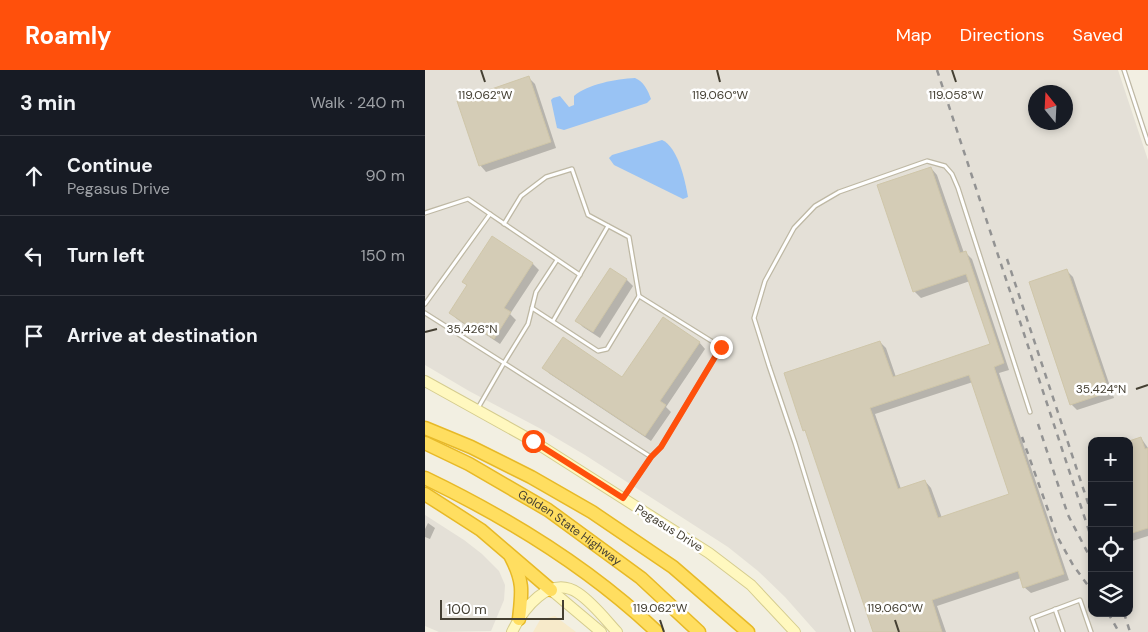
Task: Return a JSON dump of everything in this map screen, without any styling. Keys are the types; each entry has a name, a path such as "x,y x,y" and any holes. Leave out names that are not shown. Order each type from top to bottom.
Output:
{"highway":[{"path":"425,428 471,447 531,477 592,512 673,567 747,632"},
{"name":"Golden State Highway","path":"425,443 469,464 548,510 641,578 699,632"},
{"path":"425,478 464,496 519,527 591,577 657,632"},
{"path":"425,494 467,519 551,590"},
{"path":"509,553 518,571 522,586 519,619"}],"street":[{"name":"Pegasus Drive","path":"425,381 533,441 709,553 731,568 769,603 795,632"},
{"path":"512,632 533,601 558,588 577,592 617,632"},
{"path":"551,590 601,632"}],"lane":[{"path":"1124,70 1148,143"},
{"path":"853,632 795,442 754,318 765,281 794,228 815,206 839,192 927,161 945,166 952,174 958,188 1030,412"},
{"path":"504,224 521,196 546,177 572,169 588,216 629,237 639,296 607,349 598,351 532,308"},
{"path":"425,213 468,199 580,275"},
{"path":"425,304 490,214"},
{"path":"553,321 608,226"},
{"path":"477,410 528,324 536,292 557,260"},
{"path":"623,498 651,457 661,447 721,347 639,296"},
{"path":"425,313 651,457"},
{"path":"1037,632 1032,618 1080,600 1091,632"},
{"path":"1055,609 1063,632"}],"shaded area":[{"path":"425,70 1118,70 1148,160 1148,632 816,632 785,597 758,571 728,547 585,455 541,429 469,391 425,365"},
{"path":"425,515 464,540 499,571 505,585 504,600 491,631 439,632 425,626"},
{"path":"555,616 576,632 533,632 540,620"}],"water":[{"path":"635,78 643,84 648,92 651,99 647,103 564,130 557,128 551,100 553,98 560,96 569,107 574,105 574,96 587,88 611,81"},
{"path":"662,140 668,144 676,157 683,173 688,197 683,199 614,165 609,158 612,155"}],"building":[{"path":"529,76 551,142 479,166 457,101"},
{"path":"931,167 960,253 966,251 1004,363 994,367 1064,574 1023,588 1018,571 932,600 942,632 873,632 784,373 880,341 893,377 990,344 966,274 913,292 877,185","holes":["969,375 1009,494 938,518 925,480 898,489 870,408"]},
{"path":"492,236 533,263 504,308 511,312 494,339 449,313 467,285 462,282"},
{"path":"610,268 627,279 593,332 575,321"},
{"path":"1067,269 1109,392 1070,405 1029,282"},
{"path":"663,317 700,342 660,401 666,405 645,436 542,368 563,337 622,377"},
{"path":"1141,437 1145,449 1148,448 1148,528 1133,533 1133,482 1133,440"}],"railway":[{"path":"937,70 1088,528"},
{"path":"1007,259 1088,503"},
{"path":"1038,424 1068,515 1088,553"},
{"path":"1022,437 1058,538 1073,565 1088,586"},
{"path":"1110,617 1119,632"},
{"path":"1125,617 1130,632"}],"route":[{"path":"533,441 623,498 651,457 661,447 721,347"}]}
